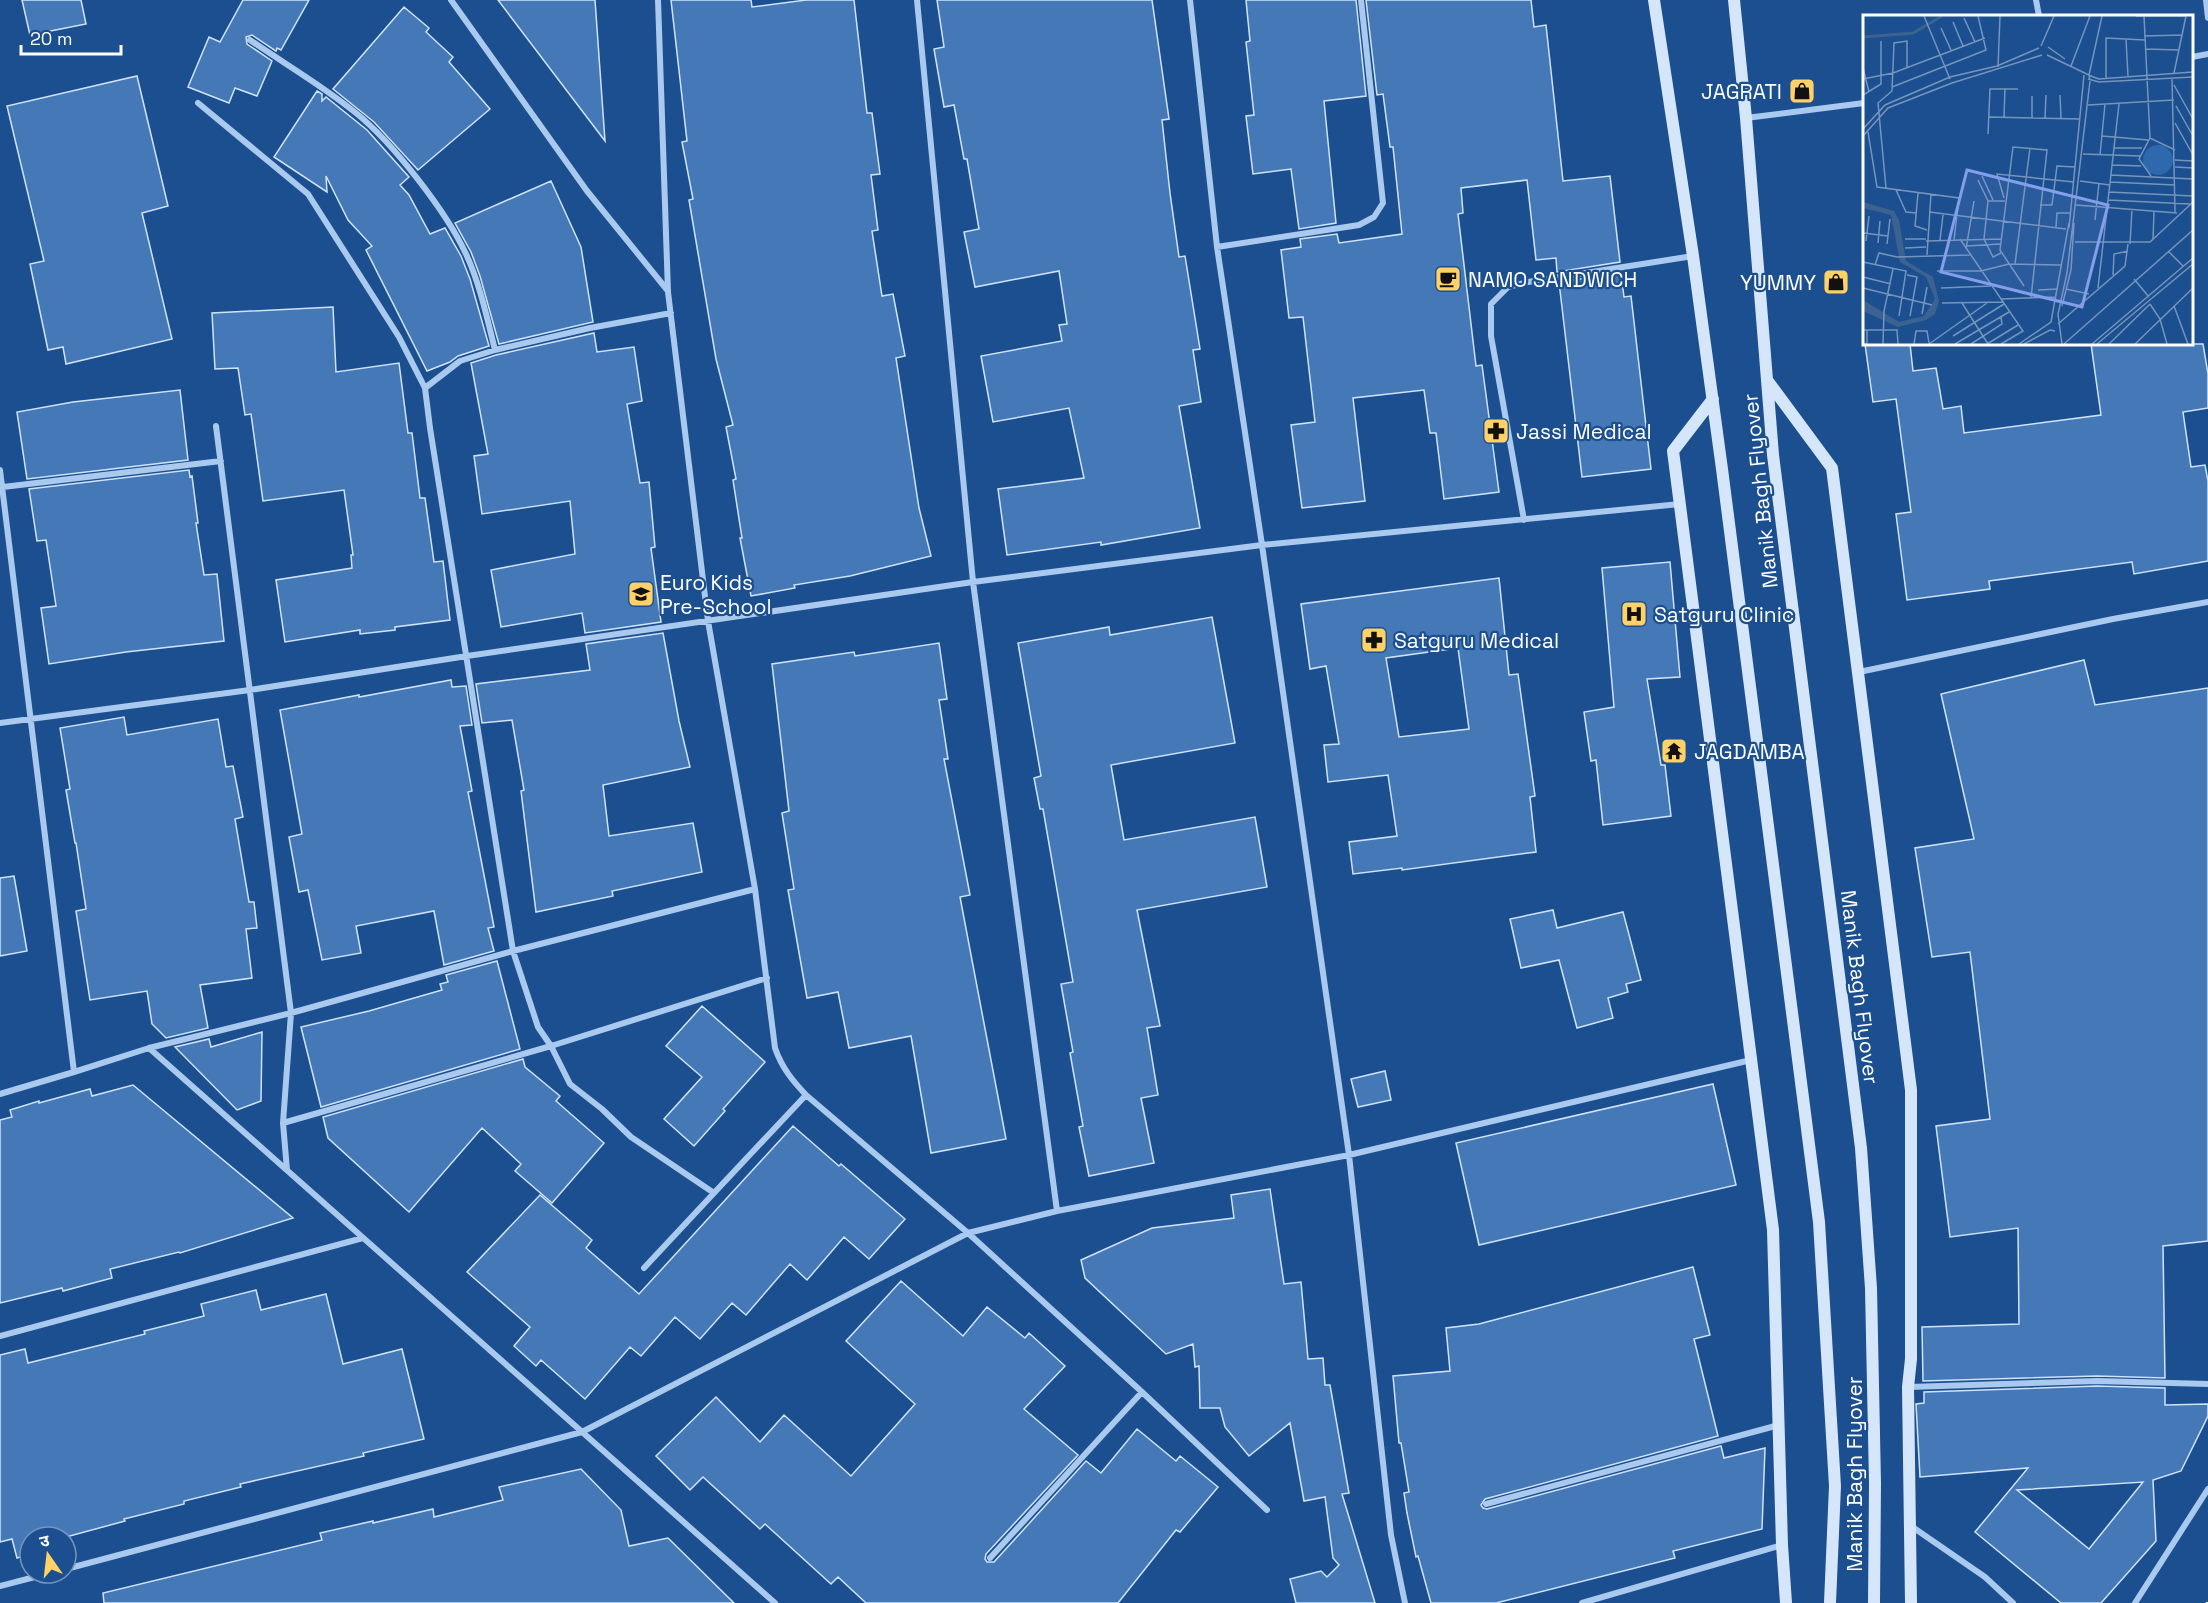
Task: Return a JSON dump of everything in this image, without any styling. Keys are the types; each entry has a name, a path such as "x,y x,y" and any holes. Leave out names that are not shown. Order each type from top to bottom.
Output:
{"main road":[{"name":"Manik Bagh Flyover","path":"1654,0 1713,399 1819,1222 1835,1486 1830,1603"},
{"name":"Manik Bagh Flyover","path":"1734,0 1746,118 1773,455 1861,1148 1870,1288 1875,1483 1874,1603"},
{"path":"1766,379 1832,468 1911,1090 1911,1359 1908,1387 1911,1603"},
{"path":"1713,399 1673,451 1773,1230 1782,1545 1786,1603"}],"street":[{"path":"451,0 587,191 668,292"},
{"path":"658,0 668,292 708,621 755,889 778,1056 788,1076 806,1095 968,1233 1267,1509"},
{"path":"917,0 973,582 1057,1211"},
{"path":"1190,0 1217,247 1349,1155 1391,1535 1405,1603"},
{"path":"1217,247 1359,225 1374,217 1383,203 1361,0"},
{"path":"2036,0 2038,15"},
{"path":"2206,0 2208,18"},
{"path":"250,40 357,114 417,179 448,221 466,252 478,285 495,350"},
{"path":"2193,57 2208,54"},
{"path":"198,103 308,194 399,337 425,388 513,951 538,1027 551,1046 570,1084 602,1109 631,1137 714,1193"},
{"path":"1746,118 1863,103"},
{"path":"1524,520 1491,336 1491,303 1508,287 1528,282 1693,256"},
{"path":"425,388 460,361 495,350 590,328 671,313"},
{"path":"216,426 291,1013 283,1123 287,1170"},
{"path":"3,487 220,461"},
{"path":"0,470 74,1072"},
{"path":"0,723 250,690 973,582 1262,545 1680,504"},
{"path":"1859,672 2113,619 2208,602"},
{"path":"0,1094 149,1048 291,1013 513,951 755,889"},
{"path":"283,1123 551,1046 767,978"},
{"path":"149,1048 775,1603"},
{"path":"78,1566 582,1432 968,1233 1057,1211 1349,1155 1751,1060"},
{"path":"644,1268 806,1095"},
{"path":"0,1336 363,1238"},
{"path":"1908,1387 2097,1381 2208,1384"},
{"path":"990,1558 1142,1392"},
{"path":"1486,1504 1779,1425"},
{"path":"2135,1603 2208,1489"},
{"path":"1911,1526 1985,1577 2013,1603"},
{"path":"1581,1603 1782,1545"},
{"path":"0,1586 18,1581"}],"building":[{"path":"22,0 81,0 86,24 30,35"},
{"path":"243,0 309,0 281,50 277,48 276,51 252,35 246,37 247,44 272,61 257,96 235,88 229,103 188,87 209,37 220,42"},
{"path":"498,0 595,0 605,141"},
{"path":"671,0 751,0 752,7 806,0 854,0 867,113 872,113 880,174 871,175 878,230 872,231 882,296 893,294 905,356 896,358 919,508 931,556 850,576 794,585 795,588 751,596 740,538 742,538 733,480 736,479 726,427 733,425 716,359 689,200 693,199 682,142 687,141"},
{"path":"937,0 1152,0 1169,119 1162,120 1170,193 1179,257 1185,256 1200,349 1193,350 1201,402 1179,406 1200,528 1101,545 1101,542 1007,555 998,489 1084,478 1069,408 993,422 981,356 1062,341 1059,325 1067,324 1059,271 975,287 964,232 979,229 967,159 964,159 954,105 944,107 934,49 944,47"},
{"path":"1246,0 1356,0 1366,96 1324,101 1336,223 1299,229 1291,169 1253,174 1246,116 1254,115 1246,42 1250,41"},
{"path":"1366,0 1531,0 1534,27 1546,25 1563,181 1610,176 1620,262 1557,272 1556,258 1536,260 1527,180 1461,188 1463,213 1458,214 1476,366 1482,365 1499,492 1444,499 1436,433 1430,433 1424,390 1353,398 1365,501 1302,508 1291,425 1315,422 1303,317 1289,318 1281,250 1301,247 1300,239 1337,234 1339,243 1402,234 1393,147 1390,147 1383,94 1377,95"},
{"path":"404,7 429,28 426,32 453,57 449,62 490,109 418,170 374,122 333,89"},
{"path":"137,76 168,206 142,213 172,339 66,364 63,347 48,350 30,264 44,261 7,106"},
{"path":"317,91 322,94 322,101 326,97 367,130 409,177 400,185 409,195 430,234 445,228 461,256 470,279 489,346 458,356 450,362 427,371 366,250 372,246 348,220 326,176 327,192 274,157"},
{"path":"551,181 581,247 593,322 499,344 480,276 471,252 455,223"},
{"path":"1621,273 1624,297 1631,296 1651,469 1582,477 1559,282"},
{"path":"333,307 336,372 399,363 408,433 412,433 420,498 425,498 434,562 443,561 450,620 395,627 395,630 360,634 360,630 285,642 276,580 352,568 351,555 353,555 344,490 263,501 251,414 245,415 238,368 215,369 212,313"},
{"path":"594,333 597,352 634,347 642,401 627,404 640,483 649,482 655,547 651,548 661,622 585,633 582,613 501,627 491,570 575,554 570,501 482,514 474,456 488,454 471,363 496,355"},
{"path":"2203,344 2208,374 2208,408 2183,412 2191,467 2205,465 2208,481 2208,561 2134,574 2132,562 1989,581 1990,589 1907,600 1896,514 1911,512 1896,399 1873,402 1865,345 1910,345 1913,371 1936,368 1943,409 1961,406 1964,433 2101,415 2091,345"},
{"path":"180,390 188,460 27,479 17,412 73,402"},
{"path":"189,470 190,477 192,476 204,575 217,574 224,641 126,652 49,664 41,608 56,606 46,540 37,541 29,489"},
{"path":"1670,562 1680,677 1647,679 1661,765 1665,765 1671,816 1603,825 1596,760 1591,761 1584,712 1614,707 1602,568"},
{"path":"1499,578 1509,675 1518,674 1535,796 1530,797 1536,852 1402,870 1402,868 1353,874 1349,842 1397,836 1388,775 1328,782 1324,745 1339,744 1326,666 1310,669 1301,604","holes":["1458,648 1469,729 1399,737 1386,658"]},
{"path":"1212,617 1235,743 1111,765 1124,840 1255,817 1267,887 1137,910 1160,1026 1147,1028 1158,1095 1141,1098 1154,1163 1089,1176 1079,1127 1083,1126 1061,984 1073,982 1043,809 1040,809 1034,778 1041,776 1018,643 1109,627 1110,635"},
{"path":"663,633 690,767 603,785 609,836 693,823 702,872 612,891 613,896 536,912 521,791 524,790 512,720 482,723 476,684 590,670 586,644"},
{"path":"939,643 947,699 939,700 948,759 944,759 970,895 960,897 1006,1139 931,1153 911,1036 849,1048 838,992 807,998 788,890 794,889 782,813 789,811 772,664 854,652 855,656"},
{"path":"2084,660 2095,705 2208,688 2208,1241 2163,1246 2165,1378 2097,1376 1923,1381 1922,1327 2019,1324 2018,1228 1950,1237 1936,1126 1990,1119 1970,952 1932,957 1915,848 1974,839 1941,694"},
{"path":"451,680 452,687 466,686 472,725 460,726 472,791 468,792 494,927 488,928 494,951 444,965 434,911 356,926 361,953 322,960 308,890 299,892 289,837 302,834 280,710"},
{"path":"124,717 127,735 218,719 226,767 233,766 243,817 235,819 249,902 254,902 257,928 246,929 252,978 200,985 208,1028 166,1038 152,1024 147,991 90,1000 76,911 86,909 66,790 70,789 60,728"},
{"path":"14,876 27,951 0,956 0,878"},
{"path":"1553,910 1557,928 1623,912 1641,980 1626,984 1628,992 1608,998 1613,1018 1577,1028 1559,960 1521,968 1510,919"},
{"path":"497,961 520,1049 321,1107 301,1027 442,990 440,984 448,982 446,975"},
{"path":"702,1006 765,1062 694,1146 664,1119 702,1077 666,1046"},
{"path":"262,1032 261,1101 237,1110 175,1047 209,1039 211,1047"},
{"path":"523,1059 525,1067 560,1096 556,1101 604,1143 552,1203 515,1171 521,1164 482,1128 409,1212 328,1138 323,1117"},
{"path":"1385,1071 1391,1100 1358,1107 1351,1079"},
{"path":"1713,1084 1736,1185 1479,1245 1456,1143"},
{"path":"133,1085 293,1218 180,1253 110,1269 112,1278 63,1291 62,1288 0,1303 0,1120 12,1117 10,1110 39,1101 39,1103 90,1089 92,1096"},
{"path":"793,1126 905,1219 869,1259 844,1237 807,1280 790,1264 746,1315 732,1303 700,1339 675,1317 641,1356 630,1347 585,1399 541,1360 536,1366 514,1346 530,1327 467,1272 540,1195 592,1240 586,1248 639,1294"},
{"path":"1270,1189 1284,1284 1301,1282 1308,1359 1323,1358 1325,1385 1330,1385 1349,1493 1342,1494 1375,1603 1296,1603 1290,1579 1321,1571 1327,1577 1339,1565 1333,1558 1325,1497 1304,1501 1290,1423 1249,1456 1225,1427 1220,1408 1200,1408 1199,1366 1195,1367 1193,1344 1166,1354 1085,1278 1081,1260 1152,1228 1234,1218 1231,1195"},
{"path":"1693,1267 1710,1335 1694,1339 1718,1436 1485,1499 1481,1505 1487,1509 1721,1446 1724,1458 1765,1448 1762,1529 1673,1551 1675,1558 1496,1603 1431,1603 1418,1556 1416,1557 1407,1513 1404,1493 1409,1492 1401,1443 1399,1443 1393,1376 1450,1371 1446,1328 1479,1324"},
{"path":"901,1281 963,1336 987,1307 1025,1338 1029,1333 1065,1366 1024,1409 1078,1455 986,1554 987,1562 994,1562 1086,1461 1101,1473 1137,1429 1176,1461 1180,1456 1218,1487 1180,1532 1176,1530 1118,1603 866,1603 838,1577 831,1584 765,1524 760,1529 703,1477 690,1490 656,1456 716,1397 760,1442 784,1415 851,1476 915,1404 846,1341"},
{"path":"256,1290 261,1310 326,1294 343,1364 402,1349 424,1439 363,1453 364,1456 240,1484 241,1487 184,1501 184,1504 78,1534 78,1525 18,1525 17,1558 12,1539 0,1542 0,1355 25,1349 28,1363 145,1334 144,1331 204,1316 201,1304"},
{"path":"2097,1386 2165,1388 2165,1405 2208,1404 2208,1416 2181,1471 2153,1480 2156,1541 2101,1603 2061,1603 1975,1532 2028,1468 1920,1477 1916,1404 1924,1403 1924,1392","holes":["2143,1482 2089,1549 2017,1490"]},
{"path":"581,1469 621,1510 629,1546 668,1538 734,1603 104,1603 103,1593 322,1540 320,1533 433,1509 434,1517 503,1500 499,1487"}],"place":[{"name":"JAGRATI","path":"1802,91"},
{"name":"NAMO SANDWICH","path":"1448,279"},
{"name":"YUMMY","path":"1836,282"},
{"name":"Jassi Medical","path":"1496,431"},
{"name":"Euro Kids Pre-School","path":"641,594"},
{"name":"Satguru Clinic","path":"1634,614"},
{"name":"Satguru Medical","path":"1374,640"},
{"name":"JAGDAMBA","path":"1674,751"}]}
